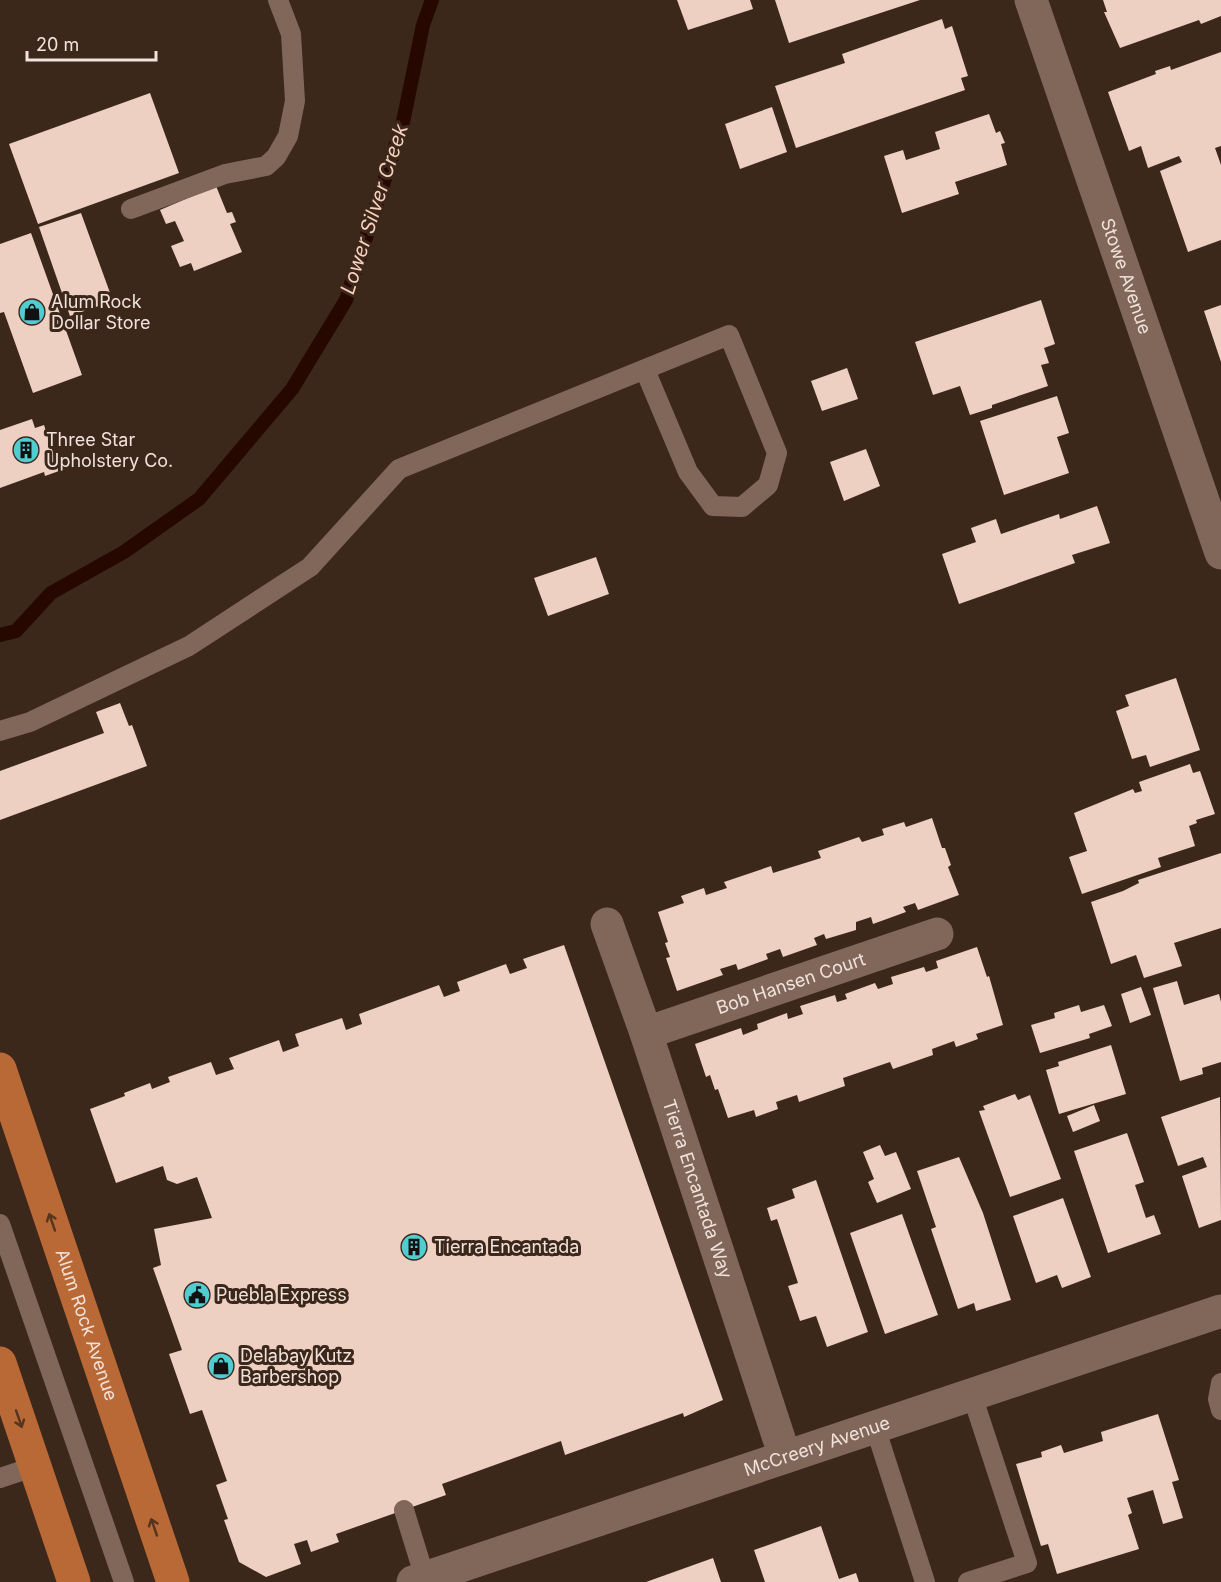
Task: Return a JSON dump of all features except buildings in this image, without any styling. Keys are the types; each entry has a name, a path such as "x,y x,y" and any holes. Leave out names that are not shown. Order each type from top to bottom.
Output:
{"main road":[{"name":"Alum Rock Avenue","path":"0,1069 173,1582"},
{"path":"0,1363 74,1582"}],"street":[{"name":"Stowe Avenue","path":"1031,0 1210,483 1221,554"},
{"name":"Tierra Encantada Way","path":"607,924 646,1034 785,1457"},
{"name":"Bob Hansen Court","path":"646,1034 937,934"},
{"name":"McCreery Avenue","path":"419,1580 972,1395 1220,1316"}],"lane":[{"path":"131,209 225,174 266,166 276,157 288,136 295,101 291,34 278,0"},
{"path":"0,731 30,722 189,646 310,567 399,470 729,335 777,453 768,485 742,507 713,506 688,472 645,370"},
{"path":"0,1224 124,1582"},
{"path":"1221,1383 1218,1399 1221,1410"},
{"path":"968,1582 1027,1563 972,1395"},
{"path":"875,1427 925,1582"},
{"path":"0,1478 36,1466"},
{"path":"404,1510 419,1580"}],"waterway":[{"name":"Lower Silver Creek","path":"0,635 16,631 51,593 124,552 199,499 292,389 346,300 403,122 423,25 432,0"}],"place":[{"name":"Alum Rock Dollar Store","path":"32,312"},
{"name":"Three Star Upholstery Co.","path":"26,450"},
{"name":"Tierra Encantada","path":"414,1247"},
{"name":"Puebla Express","path":"197,1295"},
{"name":"Delabay Kutz Barbershop","path":"221,1366"}]}
